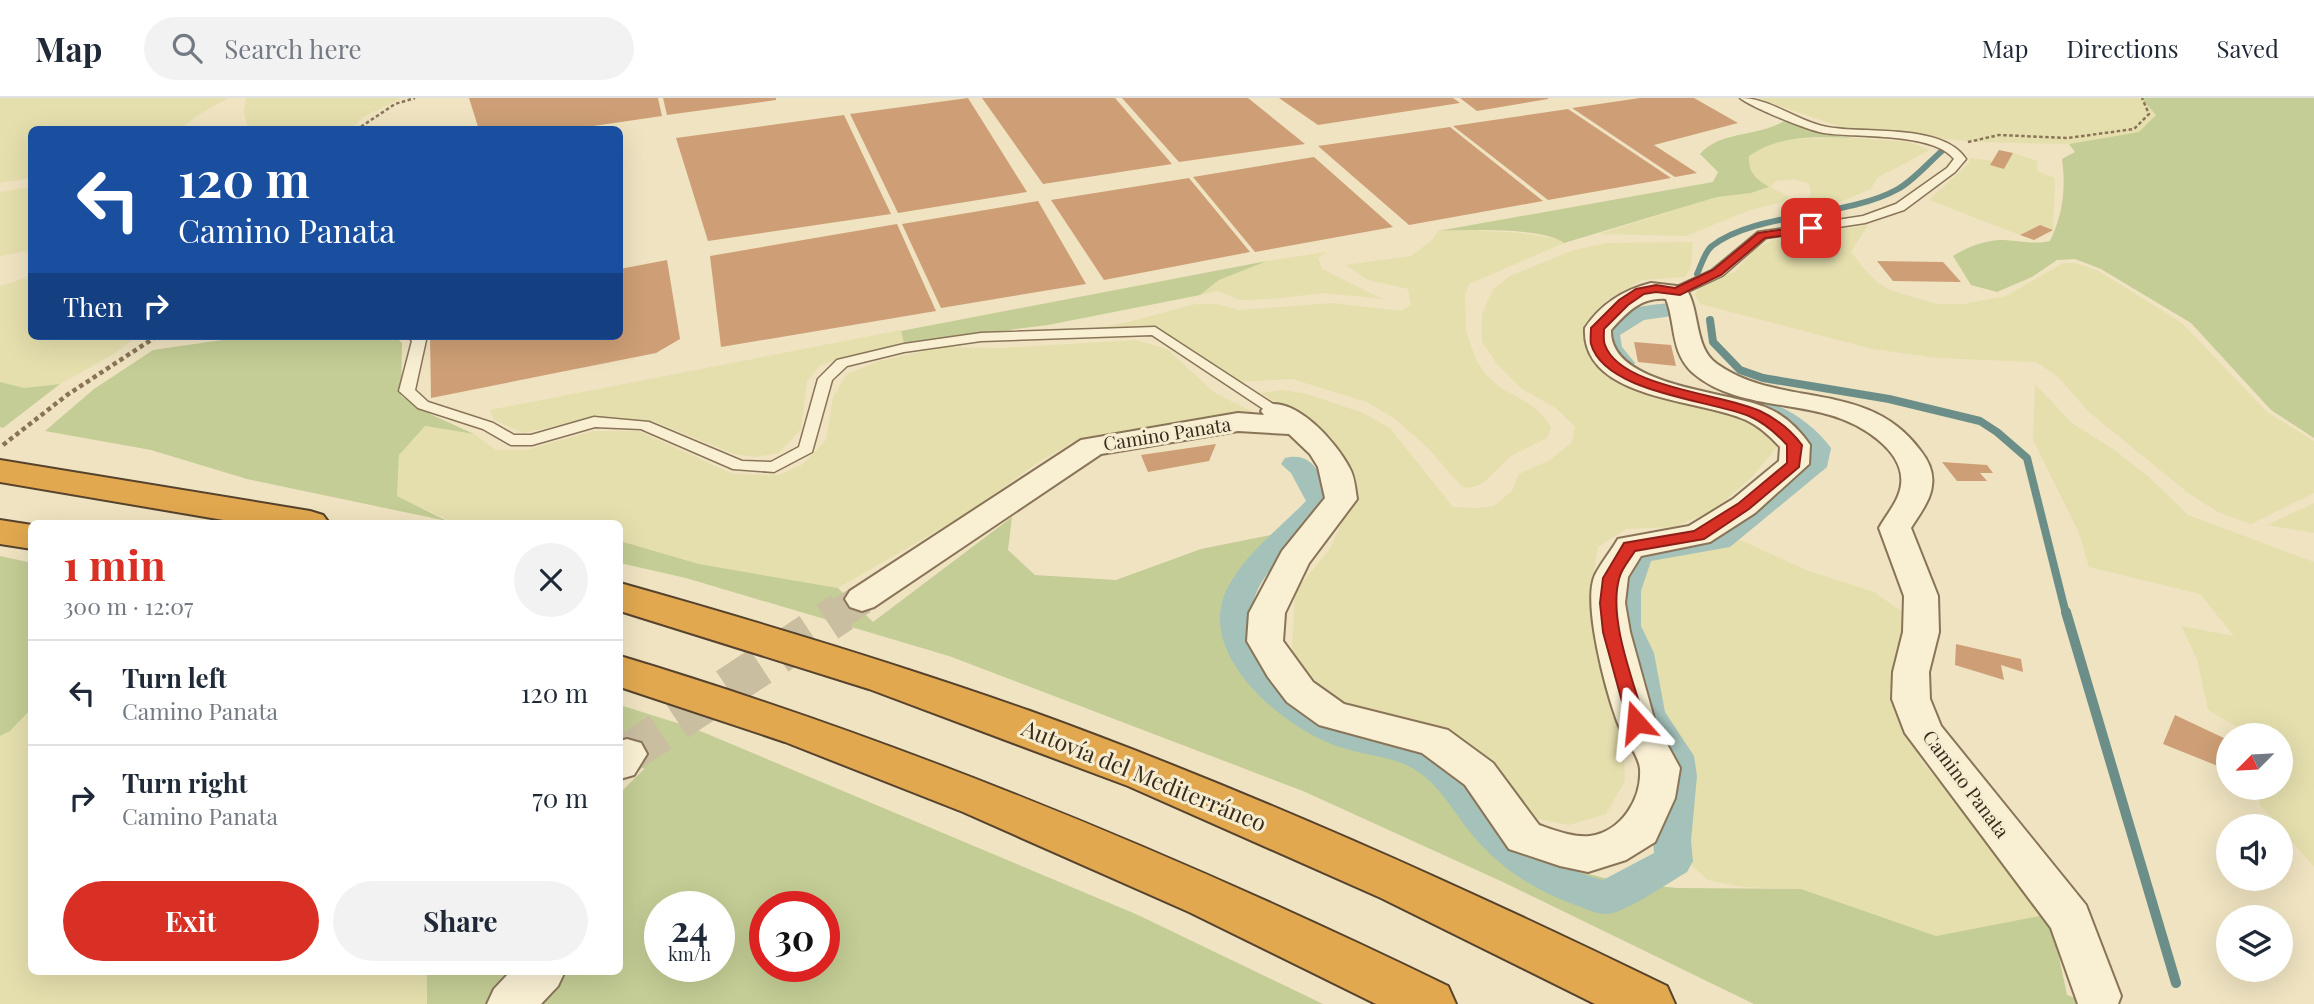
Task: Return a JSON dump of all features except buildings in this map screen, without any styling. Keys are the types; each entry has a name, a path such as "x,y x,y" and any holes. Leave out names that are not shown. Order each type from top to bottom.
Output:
{"highway":[{"path":"0,471 292,520"},
{"path":"0,532 28,536"},
{"name":"Autovía del Mediterráneo","path":"623,598 729,627 937,694 1242,813 1506,932 1648,1004"},
{"path":"623,672 825,739 1049,827 1301,939 1429,1004"}],"street":[{"path":"1287,419 1326,457 1338,476 1340,499 1294,559 1267,613 1265,641 1281,668 1300,692 1332,715 1433,741 1479,774 1524,837 1560,849 1588,854 1611,848 1640,830 1655,798 1660,768 1636,722 1626,691 1608,603 1611,578 1630,547 1698,535 1744,506 1794,464 1795,445 1778,427 1753,413 1686,397 1624,373 1608,360 1598,345 1598,328 1609,316 1640,291 1656,288 1676,292"},
{"name":"Camino Panata","path":"1676,292 1684,304 1691,355 1704,368 1727,384 1846,410 1890,435 1914,460 1917,485 1895,527 1920,596 1921,632 1911,672 1911,699 1924,733 2070,919 2098,996"},
{"name":"Camino Panata","path":"862,599 1092,446 1238,422 1287,419"},
{"path":"510,1004 538,975"}],"lane":[{"path":"1676,292 1717,273 1762,235 1865,219 1900,207 1951,170 1960,159 1957,152 1924,139 1824,130 1745,98"},
{"path":"419,340 407,391 423,405 488,426 511,440 533,440 594,422 644,425 739,466 774,467 806,449 825,379 842,363 904,348 981,337 1155,331 1287,419"}],"path":[{"path":"362,126 395,104 415,98"},
{"path":"1957,152 1963,145 1977,138 1999,135 2068,138 2134,128 2149,114 2142,98"},
{"path":"0,448 68,396 151,340"}],"shaded area":[{"path":"0,98 228,98 184,126 28,126 28,178 0,183"},
{"path":"246,98 402,98 363,117 354,126 247,126 244,112"},
{"path":"1757,98 2141,98 2157,115 2140,132 2069,144 1976,142 1846,129"},
{"path":"1854,138 1909,142 1930,150 1877,178 1871,189 1839,202 1805,205 1811,193 1809,184 1794,179 1776,181 1770,187 1790,197 1783,202 1750,210 1686,236 1599,234 1717,197 1768,188 1754,177 1748,165 1749,156 1763,146 1784,139"},
{"path":"2013,153 2038,161 2037,171 2055,178 2053,230 2040,225 2020,235 1929,200 1969,163 1970,158 1993,161 1991,165 2004,169"},
{"path":"28,187 28,252 0,256 0,192"},
{"path":"1868,225 1851,252 1864,269 1878,283 1893,291 1937,304 1963,304 2006,296 2063,263 2076,263 2097,270 2182,323 2267,412 2314,441 2314,493 2251,524 2218,512 2188,493 2090,413 2057,376 2036,362 1937,358 1873,349 1700,304 1695,294 1699,288 1716,278 1735,272 1752,251 1772,240"},
{"path":"1438,231 1522,233 1558,239 1564,243 1469,284 1465,295 1466,331 1476,360 1486,375 1501,388 1530,404 1551,428 1547,438 1511,456 1482,484 1469,488 1461,486 1428,448 1395,419 1367,402 1292,379 1238,382 1157,327 1087,329 1124,323 1196,304 1217,304 1239,310 1333,303 1400,311 1411,305 1408,289 1368,280 1345,265 1411,256 1432,240"},
{"path":"1693,242 1691,267 1685,277 1642,280 1608,299 1594,316 1588,329 1606,370 1753,420 1779,444 1753,476 1714,510 1674,527 1626,529 1598,547 1590,593 1600,659 1623,740 1625,781 1606,814 1569,825 1538,819 1495,777 1369,713 1332,699 1292,653 1295,591 1330,549 1353,505 1352,486 1305,422 1261,393 1282,390 1307,394 1363,413 1390,428 1453,507 1494,506 1512,491 1519,474 1550,460 1572,442 1575,427 1556,408 1522,389 1496,363 1482,341 1482,314 1493,289 1510,276 1574,250 1607,243"},
{"path":"1326,252 1318,258 1322,269 1383,299 1324,293 1240,300 1218,291 1200,295 1219,280 1267,261"},
{"path":"28,276 28,340 132,340 114,354 60,384 24,388 0,382 0,286"},
{"path":"901,330 904,343 819,366 807,382 801,429 779,453 756,457 734,454 653,421 588,419 523,433 494,420 490,410"},
{"path":"1135,340 1167,349 1215,393 1257,414 1232,414 1079,439 1037,463 966,514 838,588 699,564 623,542 623,520 449,520 397,496 399,455 424,426 474,434 496,450 526,450 593,431 639,431 733,474 779,475 803,464 826,440 833,397 847,374 879,361 944,347 1003,348"},
{"path":"2035,384 2072,423 2113,449 2149,477 2188,515 2314,562 2314,867 2293,843 2293,814 2268,814 2260,805 2260,800 2293,800 2293,723 2230,723 2208,710 2197,659 2181,626 2234,636 2200,594 2089,567 2079,533 2033,440"},
{"path":"2314,503 2314,533 2267,525"},
{"path":"1736,538 1806,570 1874,592 1901,611 1903,630 1893,695 1900,724 1924,764 2050,914 1936,936 1801,889 1742,887 1708,880 1675,851 1685,771 1674,740 1653,704 1648,655 1630,622 1632,591 1639,558 1697,549"},
{"path":"28,712 28,975 427,975 427,1004 0,1004 0,736 10,731"}],"green space":[{"path":"2141,98 2314,98 2314,438 2271,410 2191,323 2101,269 2075,259 2057,260 2032,277 1997,292 1971,285 1953,256 1975,245 1993,241 2050,241 2062,201 2062,159 2075,152 2069,144 2139,132 2156,115"},
{"path":"1784,121 1826,134 1854,138 1799,138 1774,144 1749,156 1754,175 1769,187 1751,193 1717,197 1564,243 1540,234 1522,232 1438,231 1713,182 1718,172 1700,154 1708,147 1718,141 1763,130"},
{"path":"1267,261 1219,280 1200,295 1048,325 904,343 901,331"},
{"path":"222,340 399,340 402,343 401,396 430,414 474,434 425,426 399,455 397,496 445,520 247,479 151,450 45,431 94,389 153,350"},
{"path":"0,382 24,388 60,384 3,428 0,427"},
{"path":"1012,517 1008,550 1035,575 1116,580 1201,549 1301,529 1274,557 1246,596 1243,615 1251,655 1281,691 1424,750 1449,767 1512,847 1560,866 1619,882 1677,888 1801,889 1936,936 2050,914 2067,995 2094,1004 1754,1004 1505,883 1303,791 949,656 686,578 623,564 623,542 699,564 838,588 873,622"},
{"path":"0,556 28,562 28,712 10,731 0,736"},
{"path":"623,706 693,728 1138,915 1323,1004 537,1004 563,975 623,975 623,790 644,769 623,744"},
{"path":"427,975 515,975 486,1004 427,1004"}],"waterway":[{"path":"1697,274 1710,248 1730,235 1752,227 1877,198 1904,185 1943,150"},
{"path":"1623,363 1610,348 1608,334 1629,317 1671,310"},
{"path":"1710,320 1713,342 1740,370 1763,378 1889,399 1980,421 1997,432 2027,458 2066,614"},
{"path":"1295,464 1303,468 1321,502 1262,561 1243,588 1236,607 1240,639 1258,673 1270,688 1299,712 1332,731 1360,741 1412,752 1431,762 1454,783 1498,838 1525,862 1572,888 1606,898 1674,861 1672,841 1679,776 1676,756 1648,714 1638,653 1625,626 1626,591 1639,553 1720,540 1813,467 1817,448 1788,423 1753,405"},
{"path":"2066,612 2176,983"}],"tunnel":[{"path":"839,614 862,599"},
{"path":"627,754 842,612"}],"route":[{"path":"1636,722 1612,632 1608,603 1611,578 1630,547 1698,535 1744,506 1794,464 1795,445 1778,427 1753,413 1686,397 1624,373 1608,360 1598,345 1598,328 1624,302 1640,291 1656,288 1676,292 1717,273 1762,235 1811,228"}]}
